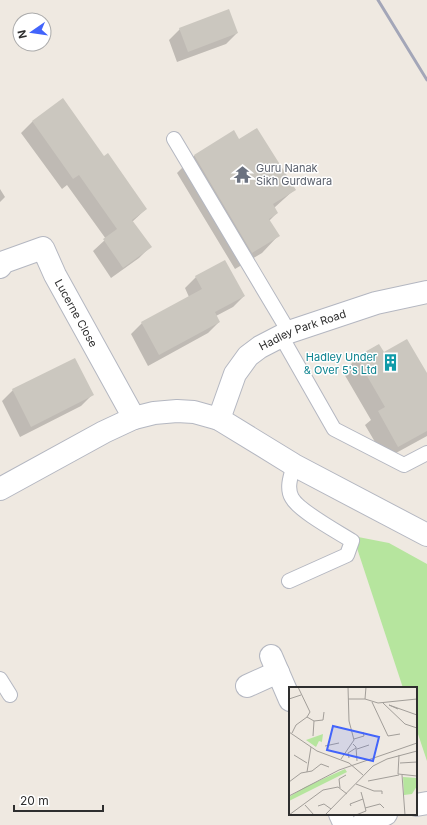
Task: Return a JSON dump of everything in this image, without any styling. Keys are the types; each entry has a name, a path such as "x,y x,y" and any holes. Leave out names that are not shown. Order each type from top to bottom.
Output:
{"street":[{"name":"Lucerne Close","path":"0,267 4,262 43,248 55,275 134,418"},
{"name":"Hadley Park Road","path":"219,419 235,374 248,356 260,347 285,334 376,303 427,292"},
{"path":"0,489 104,432 134,418 154,414 194,412 219,419 294,465 427,535"},
{"path":"247,686 274,664 289,698"},
{"path":"417,805 427,803"},
{"path":"340,815 344,825"},
{"path":"361,825 384,815"}],"lane":[{"path":"174,139 285,334 334,429 404,465 427,452"},
{"path":"290,581 347,555 352,541 305,511 292,498 288,485 294,465"},
{"path":"0,678 10,695"}],"green space":[{"path":"353,536 389,543 427,564 427,761 417,731 417,687 403,687"}],"building":[{"path":"229,9 238,33 188,52 179,28"},
{"path":"63,98 104,156 108,153 147,209 132,220 152,247 123,268 103,239 117,229 79,175 73,179 32,121"},
{"name":"Guru Nanak Sikh Gurdwara","path":"257,128 296,190 273,204 278,213 269,219 280,236 252,253 194,155 234,130 239,139"},
{"path":"225,260 245,296 215,312 220,322 159,355 141,322 202,289 195,276"},
{"path":"407,339 427,373 427,431 398,447 378,411 385,407 356,357 379,344 384,352"},
{"path":"75,358 94,395 31,427 12,389"}],"railway":[{"path":"378,0 427,80"}],"place":[{"name":"Guru Nanak Sikh Gurdwara","path":"243,174"},
{"name":"Hadley Under & Over 5's Ltd","path":"390,363"}]}
